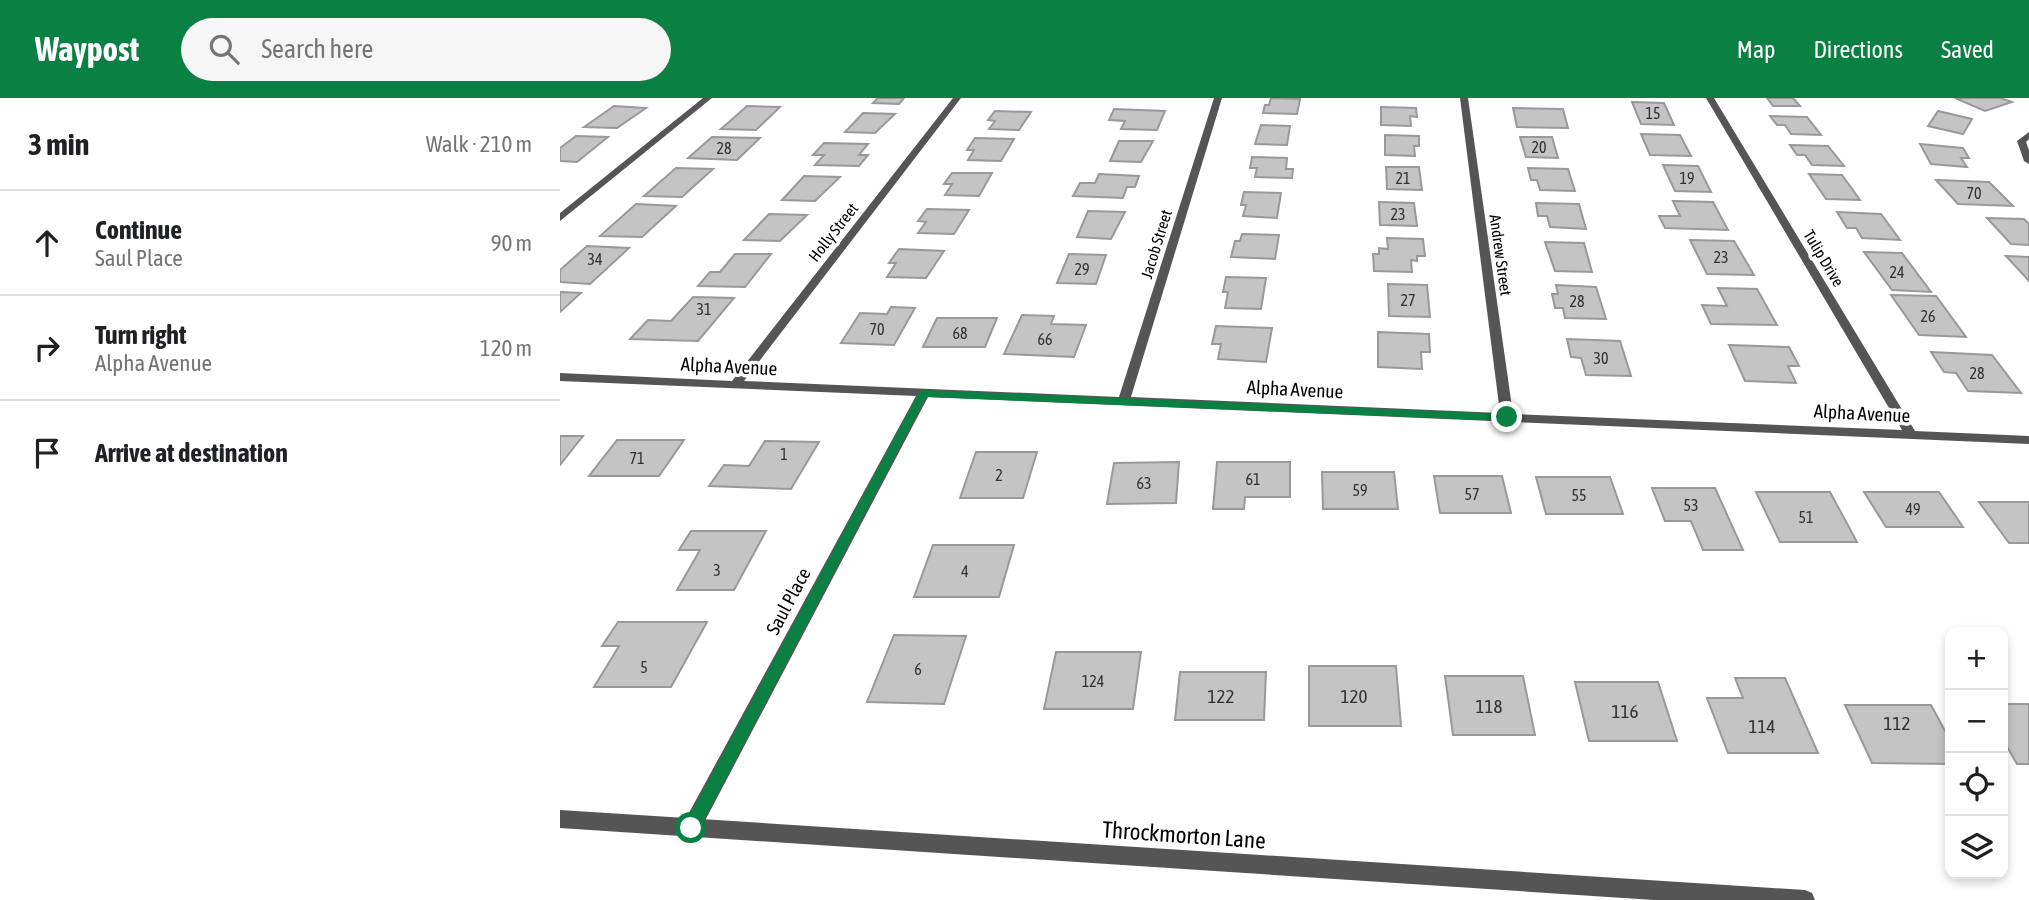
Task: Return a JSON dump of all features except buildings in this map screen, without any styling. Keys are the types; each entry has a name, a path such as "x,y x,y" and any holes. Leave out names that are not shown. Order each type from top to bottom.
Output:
{"street":[{"path":"560,218 708,98"},
{"name":"Holly Street","path":"734,385 957,98"},
{"name":"Jacob Street","path":"1124,400 1218,98"},
{"name":"Andrew Street","path":"1464,98 1507,417"},
{"name":"Tulip Drive","path":"1710,98 1911,435"},
{"path":"2029,135 2021,141 2029,161"},
{"name":"Alpha Avenue","path":"560,377 2029,440"},
{"name":"Saul Place","path":"691,828 923,394"},
{"name":"Throckmorton Lane","path":"560,819 1805,900"}],"route":[{"path":"691,828 923,394 1507,417"}]}
